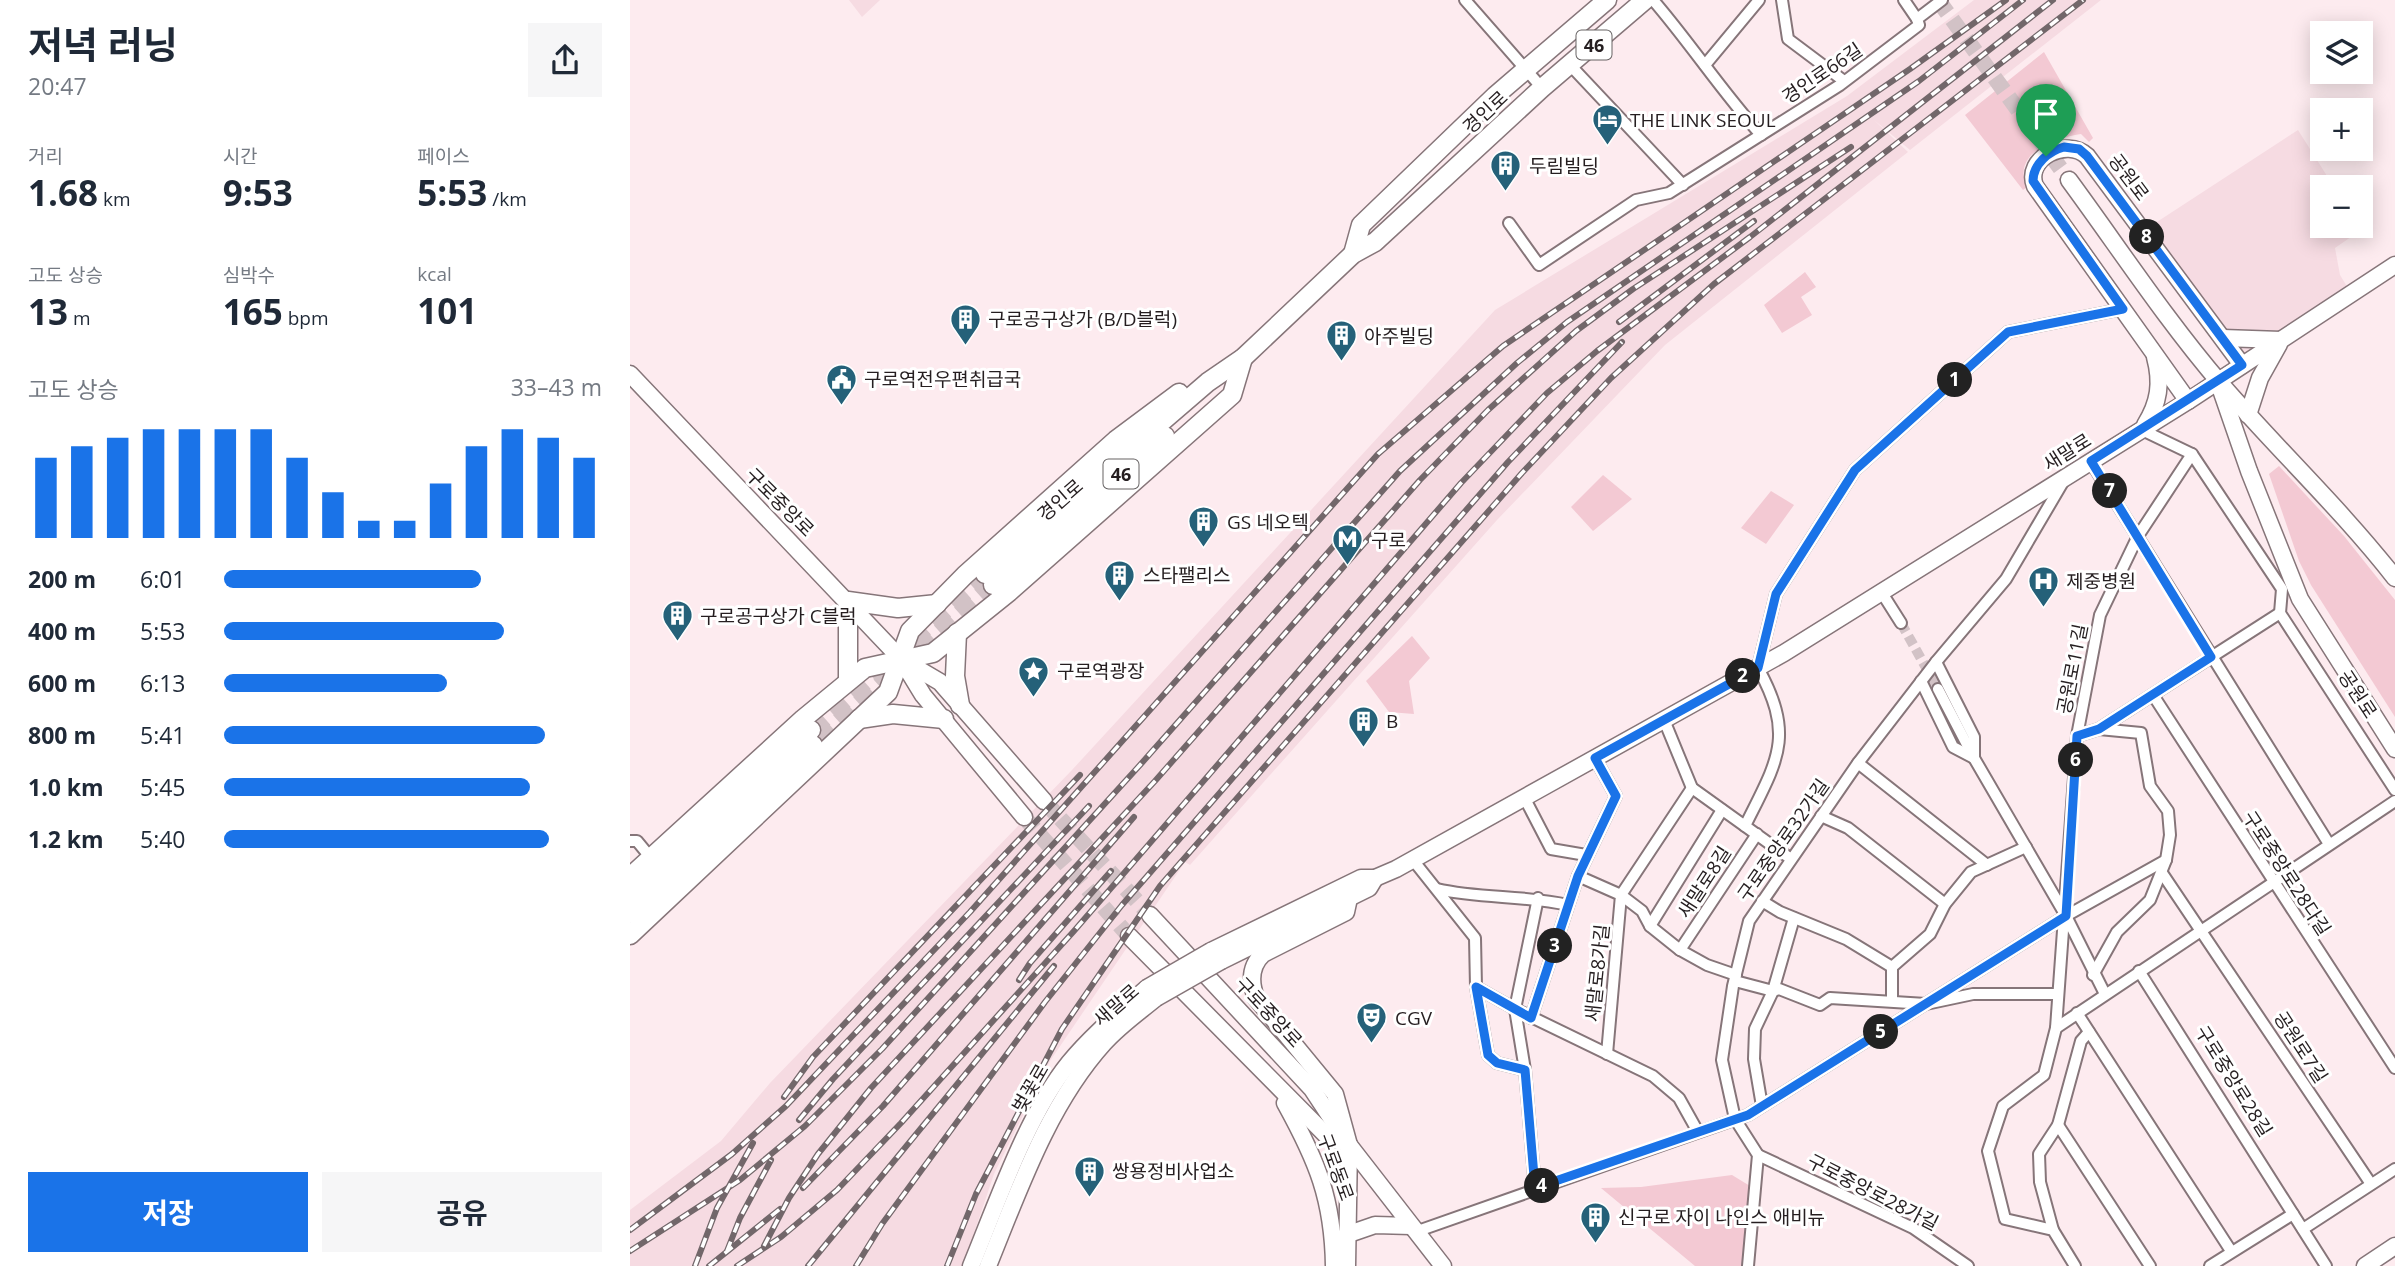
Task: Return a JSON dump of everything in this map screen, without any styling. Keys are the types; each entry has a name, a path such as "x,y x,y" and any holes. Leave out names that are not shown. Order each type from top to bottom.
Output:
{"main road":[{"name":"경인로","path":"1353,254 1361,225 1495,96 1607,0"},
{"name":"경인로","path":"989,579 1215,394 1243,358 1353,254 1375,242 1542,88 1571,66 1645,0"},
{"name":"공원로","path":"2188,401 2035,187 2035,169 2055,150 2073,148 2087,156 2242,365"},
{"name":"공원로","path":"2068,180 2218,381 2357,529 2395,578"},
{"name":"새말로","path":"988,1266 1038,1149 1066,1094 1105,1041 1152,993 1361,878 1375,878 1413,860 1758,668 2188,401 2395,265"},
{"path":"2223,338 2281,340 2260,378 2248,415"},
{"path":"2142,430 2155,409 2159,390 2154,351"},
{"path":"630,877 865,668 933,653 1009,593 1232,395 1243,358"},
{"path":"630,935 712,860 856,719 888,692 910,631 937,604 1116,440 1200,376 1243,358"},
{"name":"구로중앙로","path":"630,374 901,659 923,695 1024,817"},
{"name":"공원로","path":"2218,381 2249,471 2300,599 2395,749"},
{"path":"848,681 848,601 898,608 937,604"},
{"path":"957,633 955,676 960,705"},
{"name":"구로중앙로","path":"901,659 940,682 1044,801"},
{"path":"856,719 893,714 944,719"},
{"path":"630,894 815,735 630,914"},
{"name":"새말로","path":"1178,969 1216,956 1349,898 1369,888 1375,878"},
{"path":"1349,898 1346,912 1263,954 1255,963 1252,980 1256,998 1335,1094 1349,1145"},
{"name":"구로중앙로","path":"1150,915 1312,1089 1349,1145 1443,1266"},
{"name":"구로중앙로","path":"1129,936 1326,1135 1349,1145"},
{"name":"벚꽃로","path":"971,1266 1033,1125 1059,1076 1107,1023 1152,993 1178,969"},
{"name":"구로동로","path":"1277,1088 1319,1171 1342,1225 1347,1266"},
{"name":"구로동로","path":"1335,1266 1342,1225 1349,1145"},
{"path":"1342,1225 1413,1229"},
{"path":"2365,1266 2395,1246"}],"street":[{"path":"1653,0 1705,65 1728,99 1760,135"},
{"path":"1705,65 1759,0"},
{"path":"1782,0 1788,39 1844,81"},
{"path":"1904,0 1917,19"},
{"name":"경인로66길","path":"1509,223 1539,265 1636,200 1670,193 1844,81 1919,25 1917,19 1942,0"},
{"path":"1466,2 1525,73 1542,88"},
{"path":"1571,66 1683,185"},
{"path":"1745,826 1777,761 1781,737 1774,698 1758,668 1776,594 1855,470 2008,332 2123,309"},
{"path":"2142,430 2192,454"},
{"name":"공원로11길","path":"2066,916 2077,736 2100,615 2138,536 2192,454"},
{"name":"공원로","path":"2192,454 2282,589 2280,613 2395,790"},
{"path":"2091,461 2329,844"},
{"name":"구로중앙로32가길","path":"1758,1155 1735,1119 1722,1060 1735,978 1749,920 1858,763 1936,662 2006,579 2065,478"},
{"path":"1882,593 1901,624"},
{"path":"2077,736 2099,729 2280,613"},
{"path":"1936,662 1973,737 1974,758"},
{"path":"1921,681 1953,747 1974,758"},
{"path":"1938,689 1974,758 2066,916 2093,975 2105,994"},
{"name":"구로중앙로28다길","path":"2152,695 2395,1068"},
{"path":"1664,720 1692,788"},
{"path":"2093,975 2118,932 2150,900 2166,860 2170,835 2168,811 2150,786 2141,733 2099,729"},
{"path":"1531,1018 1578,876 1616,796 1595,758"},
{"path":"1858,763 1987,865"},
{"name":"새말로8길","path":"1692,788 1791,859"},
{"name":"새말로8가길","path":"1607,1054 1621,895 1692,788"},
{"path":"1524,797 1551,849 1587,855"},
{"path":"2056,1028 2395,801"},
{"name":"새말로8길","path":"1650,926 1722,810"},
{"path":"1821,816 1848,828 1945,904"},
{"name":"새말로8길","path":"1680,950 1756,834"},
{"path":"630,841 637,841 651,858"},
{"path":"1892,1001 1892,967 1930,934 1945,904 1971,872 2026,847"},
{"path":"1413,860 1475,938 1476,987 1488,1055 1497,1063 1525,1070"},
{"path":"1413,1229 1735,1119 1762,1106 2066,916 2166,860"},
{"name":"공원로7길","path":"2162,873 2371,1184"},
{"path":"1578,876 1621,895 1642,911 1650,926 1680,950 1707,965 1735,978 1773,991 1779,989 1820,1005 1830,998 1926,1004 1972,994 2057,994"},
{"path":"1437,889 1486,897 1538,898 1568,905"},
{"path":"1535,1188 1525,1070 1515,1009 1538,898"},
{"path":"1762,901 1794,918 1846,939 1892,967"},
{"path":"2053,1230 2006,1219 1988,1151 2003,1106 2044,1075 2056,1028 2066,916"},
{"path":"1762,1106 1754,1059 1755,1029 1773,991 1794,918"},
{"name":"구로중앙로28길","path":"2139,971 2326,1266"},
{"path":"1476,987 1531,1018 1653,1076 1679,1098 1698,1132"},
{"path":"2077,1013 2231,1251"},
{"path":"2075,1266 2053,1230 2040,1182 2039,1154 2058,1125 2081,1041 2089,1031"},
{"path":"2058,1125 2150,1266"},
{"path":"1748,1266 1758,1155"},
{"name":"구로중앙로28가길","path":"1758,1155 1913,1228 1968,1266"},
{"path":"2303,1229 2395,1169"},
{"path":"2210,1266 2293,1214"}],"shaded area":[{"path":"849,0 880,0 862,17"},
{"path":"1974,0 2101,0 1910,150 1874,120 1908,152 1665,345 1497,520 1190,865 1185,862 1050,1061 994,1174 963,1266 630,1266 630,1210 721,1141 770,1083 1072,770 1495,310 1847,96"},
{"path":"2044,52 2093,138 2089,142 2081,134 2071,136 2038,149 2025,165 2027,187 2023,190 1965,115"},
{"path":"2298,130 2310,149 2310,161 2318,161 2326,175 2310,175 2310,238 2349,238 2335,248 2340,275 2351,293 2242,365 2143,231"},
{"path":"1805,272 1816,287 1801,297 1812,315 1782,333 1764,305"},
{"path":"2279,466 2344,536 2395,600 2395,717 2311,585 2299,561 2269,474"},
{"path":"1603,475 1632,499 1593,531 1571,507"},
{"path":"1771,491 1794,505 1766,544 1741,528"},
{"path":"1412,636 1430,658 1409,681 1414,714 1389,712 1366,681"},
{"path":"1732,1175 1750,1186 1743,1266 1695,1266 1601,1188 1641,1187"}],"tunnel":[{"path":"1938,0 2069,180"},
{"path":"811,730 985,574"},
{"path":"819,740 993,585"},
{"path":"1901,623 1938,689"},
{"path":"1044,801 1150,915"},
{"path":"1024,817 1129,936"}],"railway":[{"path":"630,1230 732,1154 786,1106 970,912 1378,454 1503,346 1910,69 2006,0"},
{"path":"630,1251 740,1180 805,1126 882,1049 1140,765 1400,471 1517,363 1567,322 1919,81 2023,0"},
{"path":"737,1266 781,1237 837,1190 901,1123 1074,931 1461,483 1547,393 1597,351 1750,237 2053,0"},
{"path":"947,1266 976,1194 1062,1029 1160,886 1522,473 1611,378 1714,284 2083,0"},
{"path":"764,1246 789,1198 818,1154 871,1088 1155,781 1420,480 1488,410 1576,331 1633,289 1851,147"},
{"path":"1619,322 1754,221"},
{"path":"856,1266 882,1224 1045,1002 1122,905 1508,462 1622,342"},
{"path":"784,1097 813,1057 1080,775"},
{"path":"799,1120 833,1079 1089,806"},
{"path":"803,1188 883,1106 1134,817"},
{"path":"1019,980 1030,963 1111,871"},
{"path":"808,1266 1054,966"},
{"path":"695,1266 717,1208 753,1143"},
{"path":"727,1251 740,1218 771,1160"},
{"path":"709,1266 780,1209"}],"place":[{"name":"THE LINK SEOUL","path":"1607,147"},
{"name":"두림빌딩","path":"1506,193"},
{"name":"구로공구상가 (B/D블럭)","path":"965,346"},
{"name":"아주빌딩","path":"1341,363"},
{"name":"구로역전우편취급국","path":"841,406"},
{"name":"GS 네오텍","path":"1204,549"},
{"name":"구로","path":"1348,567"},
{"name":"스타팰리스","path":"1120,602"},
{"name":"제중병원","path":"2043,608"},
{"name":"구로공구상가 C블럭","path":"677,643"},
{"name":"구로역광장","path":"1034,698"},
{"name":"B","path":"1363,748"},
{"name":"CGV","path":"1372,1045"},
{"name":"쌍용정비사업소","path":"1089,1198"},
{"name":"신구로 자이 나인스 애비뉴","path":"1595,1244"}],"route":[{"path":"2064,147 2079,149 2087,156 2242,365 2091,461 2211,657 2099,729 2077,736 2066,916 1748,1115 1535,1188 1525,1070 1497,1063 1488,1055 1483,1041 1476,987 1531,1018 1578,876 1616,796 1595,758 1758,668 1776,594 1855,470 2008,332 2123,309 2035,187 2035,169 2046,156 2064,147"}]}
